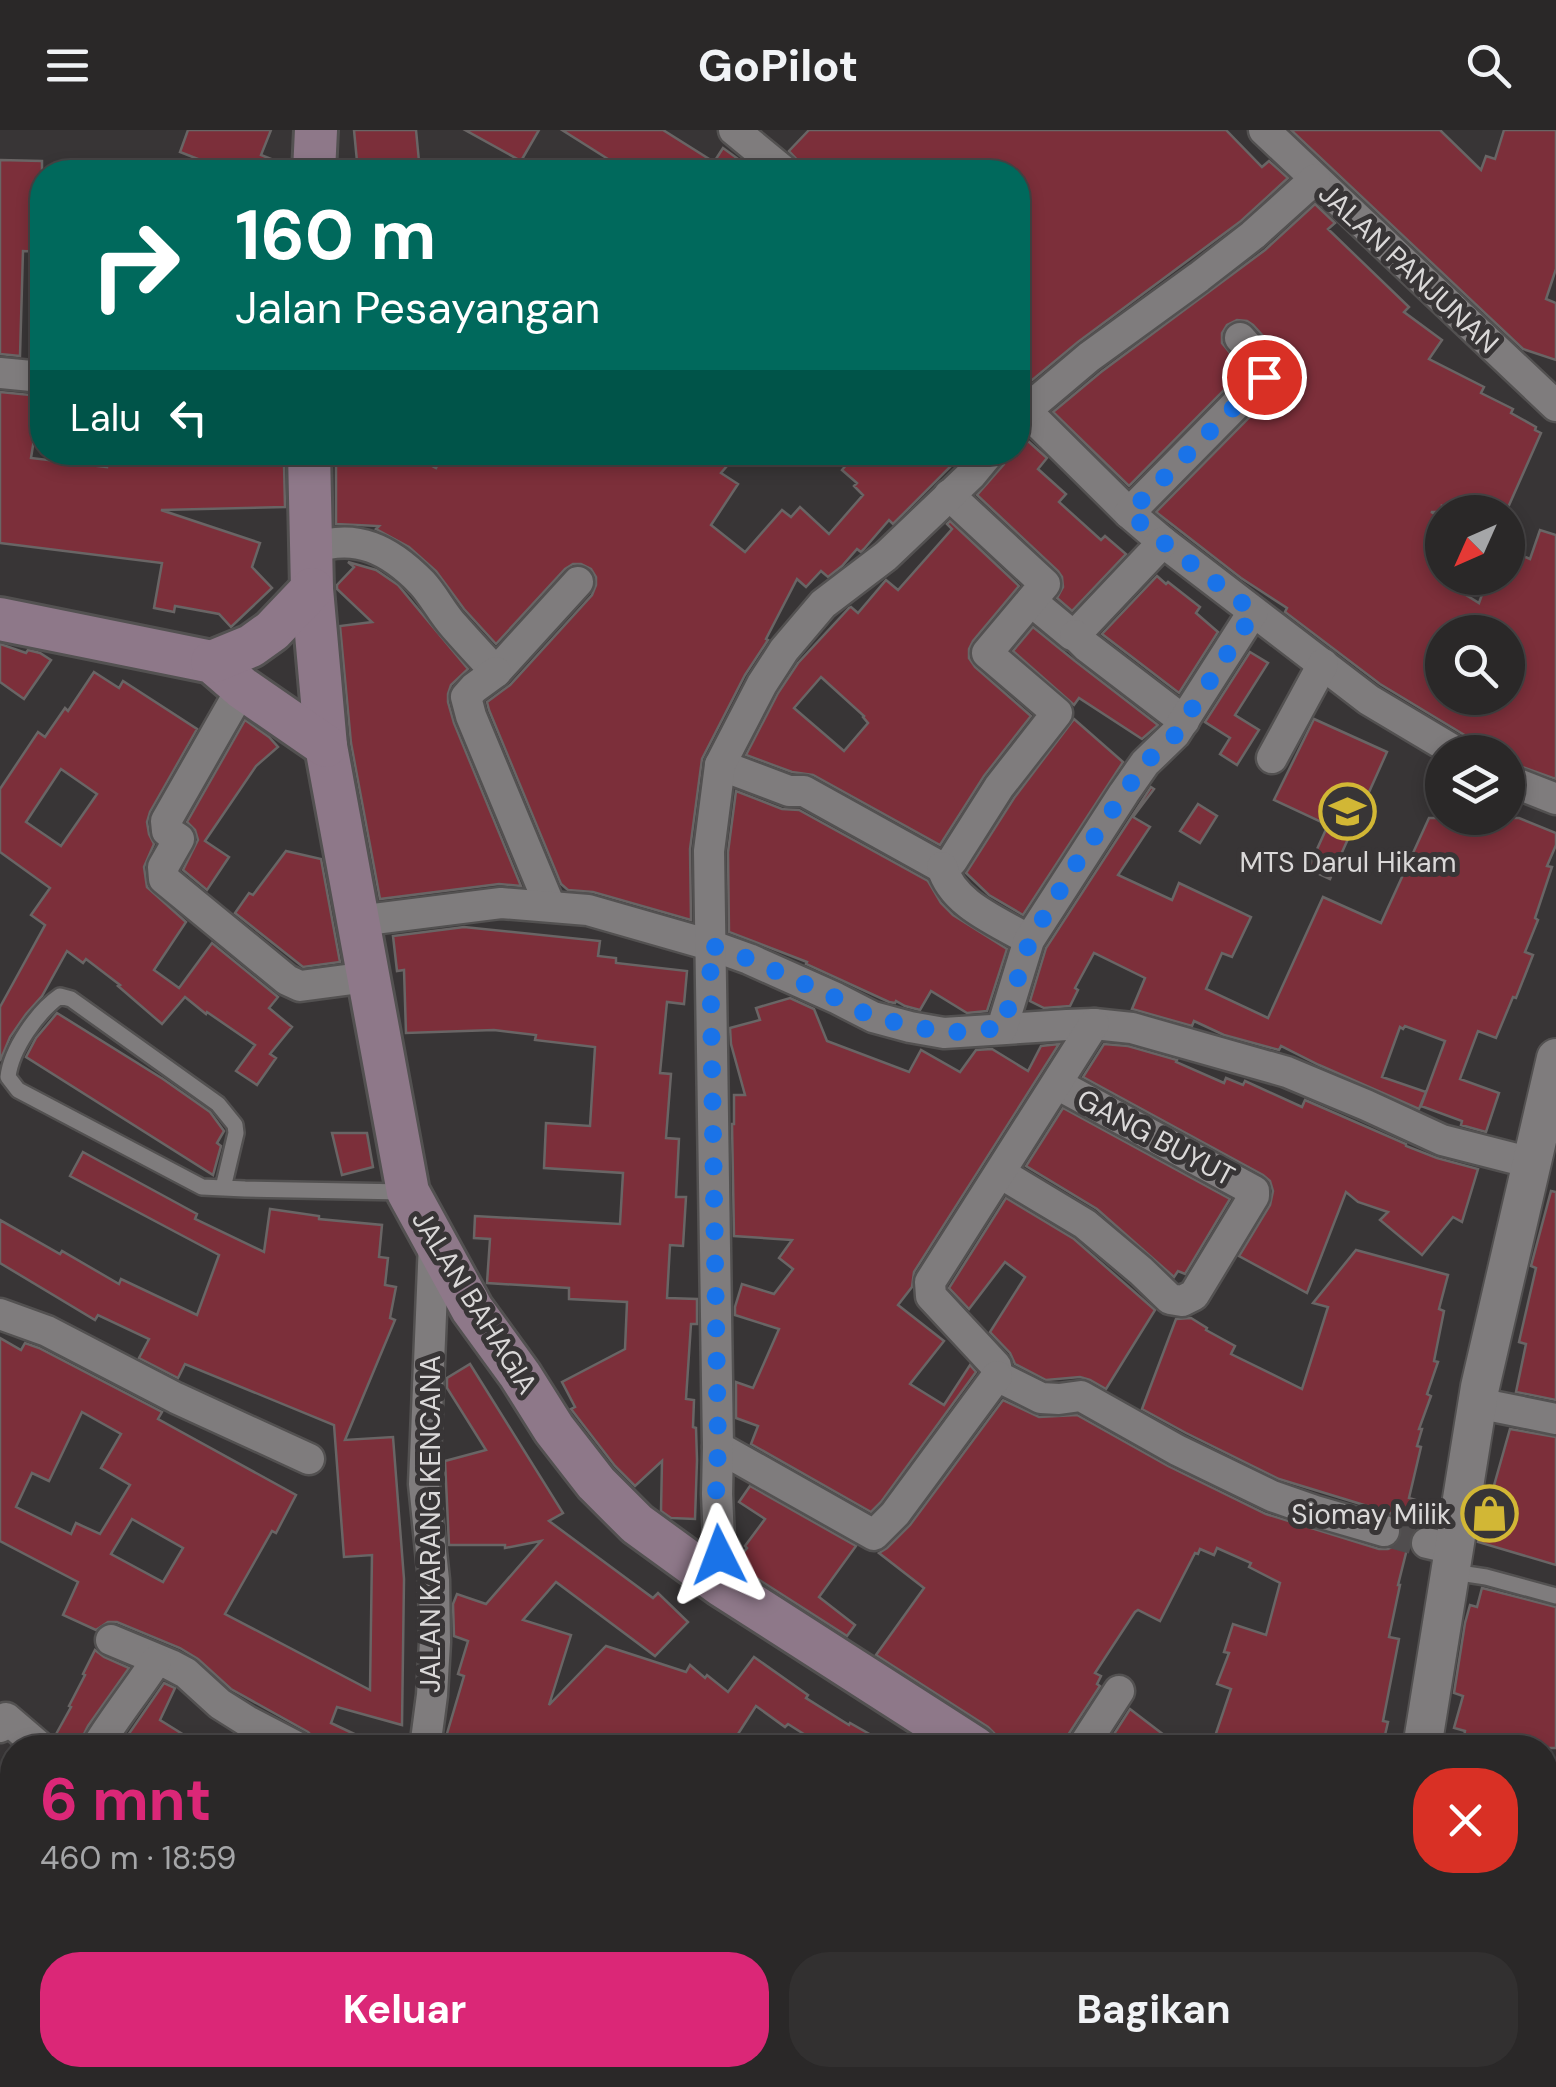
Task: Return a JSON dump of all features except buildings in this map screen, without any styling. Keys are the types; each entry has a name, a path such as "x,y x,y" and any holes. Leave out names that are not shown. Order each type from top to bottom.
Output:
{"main road":[{"path":"315,160 316,130"},
{"name":"JALAN BAHAGIA","path":"309,465 311,569 326,746 408,1192 472,1309 596,1483 638,1524 721,1586 954,1735"},
{"path":"227,675 251,646 272,631 311,569"},
{"path":"0,618 227,675 326,746"}],"street":[{"path":"734,130 770,160"},
{"name":"JALAN PANJUNAN","path":"1264,130 1556,406"},
{"path":"1030,403 1199,277 1315,179"},
{"path":"1129,513 1267,373 1267,368 1240,338"},
{"path":"0,373 30,376"},
{"path":"1030,420 1163,542 1369,700 1428,735"},
{"path":"721,1586 716,1494 709,851 720,764 762,684 784,650 823,604 886,556 978,465"},
{"path":"942,867 952,861 999,787 1057,713 987,653 1045,584 950,495"},
{"path":"311,569 322,545 356,542 384,551 422,583 452,624 496,672"},
{"path":"1076,635 1163,542"},
{"path":"550,906 466,697 496,672 578,582"},
{"path":"1031,601 1184,721"},
{"path":"1002,1028 1030,940 1076,864 1145,763 1176,734 1254,612"},
{"path":"1272,758 1324,664"},
{"path":"227,675 166,821 168,831 179,839 163,867 164,879 286,980 300,986 368,977"},
{"path":"720,764 790,791 804,791 942,867 946,881 962,900 1030,940"},
{"path":"1525,787 1556,799"},
{"path":"358,921 501,903 588,910 749,959 872,1017 944,1033 1094,1024 1132,1028 1287,1072 1442,1140 1532,1163"},
{"path":"718,1446 871,1535 894,1514 997,1376 996,1366 930,1296 931,1279 1094,1024"},
{"path":"1423,1735 1443,1554 1532,1163 1551,1104 1556,1058"},
{"name":"GANG BUYUT","path":"1000,1174 1085,1224 1166,1296 1182,1302 1194,1295 1254,1191 1057,1084"},
{"name":"JALAN KARANG KENCANA","path":"427,1735 435,1642 434,1580 424,1484 434,1240"},
{"path":"0,1314 47,1331 176,1398 309,1459"},
{"path":"997,1376 1042,1398 1083,1397 1177,1450 1272,1496 1384,1531"},
{"path":"1477,1403 1556,1420"},
{"path":"112,1640 172,1665 220,1704 272,1735"},
{"path":"105,1735 156,1660"},
{"path":"1090,1735 1119,1691"},
{"path":"0,1726 6,1718 26,1735"}],"lane":[{"path":"223,1188 236,1133 235,1125 218,1104 70,1000 60,996 44,1006 10,1062 8,1076 18,1090 202,1186 223,1188 408,1192"},
{"path":"1443,1554 1503,1581 1556,1596"}],"tunnel":[{"path":"1384,1531 1427,1543"}],"place":[{"name":"MTS Darul Hikam","path":"1348,811"},
{"name":"Siomay Milik","path":"1490,1514"}],"route":[{"path":"719,1555 710,945 749,959 872,1017 944,1033 1002,1028 1030,940 1076,864 1145,763 1176,734 1254,612 1129,513 1264,377"}]}
